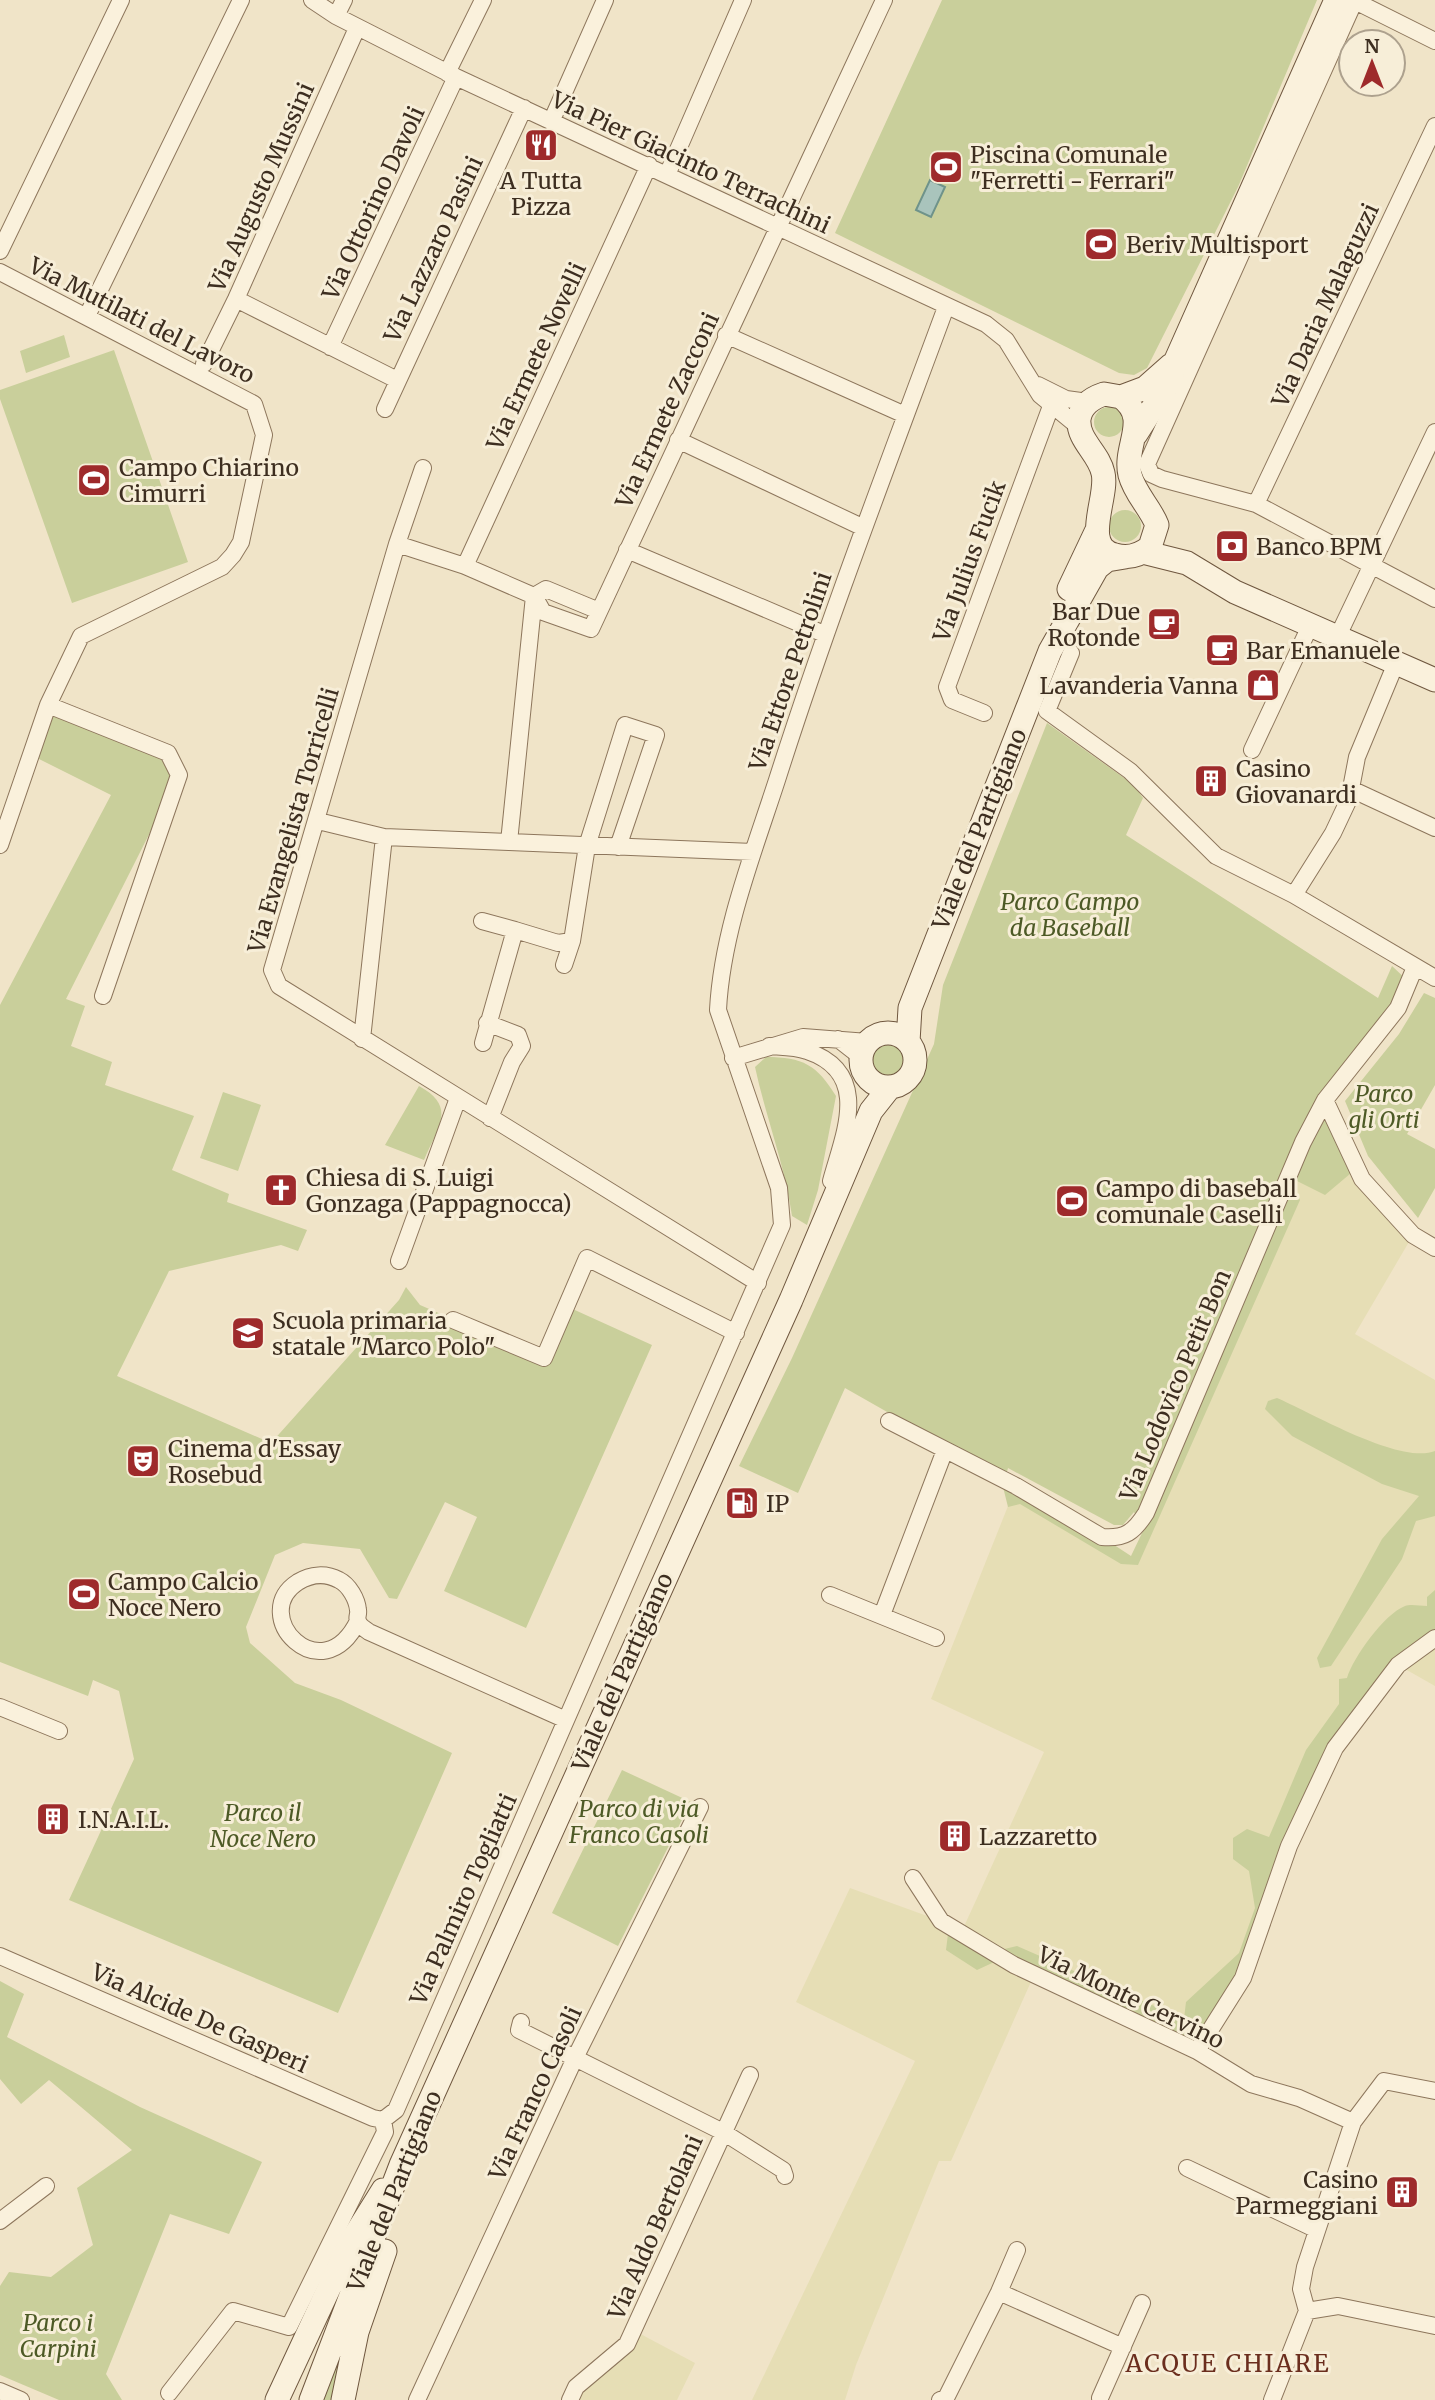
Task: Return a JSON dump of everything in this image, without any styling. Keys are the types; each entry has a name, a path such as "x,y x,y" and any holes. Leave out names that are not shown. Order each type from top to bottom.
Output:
{"main road":[{"path":"1186,563 1157,524 1130,474 1130,455 1136,434 1170,381 1176,360 1349,0"},
{"path":"1079,428 1080,413 1088,402 1104,394 1121,397 1145,388 1176,360"},
{"path":"1121,397 1135,413 1136,434"},
{"name":"Viale del Partigiano","path":"1061,652 1065,599 1096,532 1105,497 1104,475 1079,428"},
{"path":"1134,555 1154,540 1157,524"},
{"path":"1096,532 1107,551 1186,563 1235,592 1435,680"},
{"name":"Viale del Partigiano","path":"881,1043 910,1008 1097,568 1107,560 1134,555"},
{"path":"881,1043 914,1053 913,1071 901,1084 881,1085 863,1072 881,1043"},
{"name":"Viale del Partigiano","path":"311,2400 401,2165 826,1217 881,1085"},
{"path":"343,2400 348,2361 384,2255 411,2143"},
{"path":"277,2400 362,2219 401,2165"}],"street":[{"path":"0,251 121,0"},
{"path":"87,316 241,0"},
{"name":"Via Pier Giacinto Terrachini","path":"312,0 358,28 452,75 649,165 999,332 1051,406 1079,428"},
{"path":"337,16 344,0"},
{"name":"Via Ottorino Davoli","path":"330,347 483,0"},
{"path":"551,121 605,0"},
{"path":"667,174 743,0"},
{"name":"Via Ermete Zacconi","path":"599,611 884,0"},
{"path":"1435,41 1349,0 1150,456 1148,470 1161,479 1256,504 1435,599"},
{"name":"Via Augusto Mussini","path":"204,364 358,28"},
{"name":"Via Lazzaro Pasini","path":"385,410 524,108"},
{"name":"Via Daria Malaguzzi","path":"1256,504 1435,126"},
{"name":"Via Ermete Novelli","path":"465,566 649,165"},
{"name":"Via Mutilati del Lavoro","path":"0,272 254,404 264,435 240,542 233,555 222,567 81,636 48,705 0,845"},
{"path":"236,299 397,380"},
{"name":"Via Ettore Petrolini","path":"733,1058 718,1010 719,985 733,920 824,634 946,307"},
{"path":"726,335 905,415"},
{"name":"Via Pier Giacinto Terrachini","path":"1033,382 1066,398 1088,402"},
{"name":"Via Julius Fucik","path":"984,713 952,700 947,687 1051,406"},
{"path":"1337,638 1435,432"},
{"path":"678,440 864,528"},
{"name":"Via Evangelista Torricelli","path":"422,468 397,544 318,821 272,970 279,986 758,1283"},
{"path":"397,544 465,566 534,596 543,612 591,629 599,611 546,589 534,596"},
{"path":"627,550 824,634"},
{"path":"509,842 534,596"},
{"path":"1252,751 1310,626"},
{"path":"1061,652 1047,711 1130,771 1216,856 1352,926 1435,978"},
{"path":"1294,895 1333,833 1351,789 1357,757 1396,663"},
{"path":"48,705 168,753 178,775 103,996"},
{"path":"564,965 572,941 587,846 625,725 656,735 618,847"},
{"path":"1351,789 1435,828"},
{"path":"318,821 384,837 753,852"},
{"path":"362,1039 384,837"},
{"path":"482,920 558,943 572,941"},
{"path":"483,1043 515,930"},
{"name":"Via Lodovico Petit Bon","path":"889,1421 1016,1486 1102,1536 1119,1538 1129,1534 1146,1513 1303,1142 1325,1100 1398,1008 1415,967"},
{"path":"487,1023 518,1035 522,1046 512,1062 490,1118"},
{"path":"733,1058 769,1045 803,1037 881,1043"},
{"name":"Viale del Partigiano","path":"769,1045 807,1051 837,1072 846,1086 850,1102 849,1121 827,1197 826,1217"},
{"name":"Via Palmiro Togliatti","path":"169,2393 233,2311 289,2327 385,2132 383,2120 396,2110 758,1283 782,1224 779,1188 733,1058"},
{"path":"399,1261 458,1098"},
{"path":"1325,1100 1362,1179 1413,1235 1435,1248"},
{"path":"453,1320 544,1358 587,1258 736,1333"},
{"path":"882,1615 945,1450"},
{"path":"358,1621 350,1637 336,1648 318,1652 301,1647 288,1636 281,1619 282,1602 291,1586 306,1576 324,1574 341,1580 353,1593 358,1621 369,1632 566,1720"},
{"path":"831,1595 936,1638"},
{"path":"1197,2050 1242,1978 1289,1846 1335,1748 1398,1664 1435,1638"},
{"path":"0,1707 59,1731"},
{"name":"Via Franco Casoli","path":"417,2400 575,2058 700,1807"},
{"name":"Via Monte Cervino","path":"913,1878 941,1921 1014,1965 1197,2050 1251,2084 1300,2098 1353,2122"},
{"name":"Via Alcide De Gasperi","path":"0,1956 383,2120"},
{"name":"Via Aldo Bertolani","path":"521,2022 519,2030 723,2132 783,2170 785,2176"},
{"name":"Via Aldo Bertolani","path":"570,2400 576,2387 627,2344 750,2075"},
{"path":"1272,2400 1307,2311 1301,2289 1317,2230 1353,2122 1384,2081 1435,2091"},
{"path":"1187,2168 1317,2230"},
{"path":"0,2221 46,2186"},
{"path":"940,2400 946,2398 1017,2250"},
{"path":"999,2292 1123,2347"},
{"path":"1100,2398 1142,2304"},
{"path":"1307,2311 1338,2306 1435,2326"},
{"path":"0,2391 21,2400"}],"shaded area":[{"path":"1357,1168 1413,1235 1355,1334 1435,1380 1435,1686 1398,1665 1335,1748 1197,2050 1034,1975 951,2161 939,2161 856,2365 845,2400 752,2400 915,2061 796,2002 850,1888 941,1921 961,1933 1044,1752 931,1699 1016,1486 1138,1561 1288,1176"},
{"path":"633,2330 695,2363 677,2400 570,2400"}],"green space":[{"path":"942,0 1317,0 1238,187 1147,368 1134,375 1119,373 835,233"},
{"path":"64,335 70,357 26,373 20,351"},
{"name":"Campo Chiarino Cimurri","path":"114,350 188,562 72,603 0,399 0,390"},
{"path":"1109,407 1120,411 1124,422 1120,433 1109,437 1098,433 1094,422 1098,411"},
{"path":"1125,510 1136,515 1141,526 1136,537 1125,542 1114,537 1109,526 1114,515"},
{"name":"Parco il Noce Nero","path":"48,705 168,753 179,775 66,999 85,1006 71,1046 112,1062 105,1085 194,1116 172,1170 229,1194 227,1202 307,1230 298,1251 281,1245 169,1271 117,1376 271,1443 399,1300 406,1287 420,1305 536,1355 566,1306 652,1345 526,1628 444,1591 477,1517 445,1502 397,1599 389,1598 360,1549 303,1543 275,1555 246,1627 250,1643 295,1683 341,1700 452,1753 338,2013 69,1900 134,1759 119,1691 93,1680 88,1696 0,1662 0,1005 111,795 33,756"},
{"name":"Campo di baseball comunale Caselli","path":"1047,723 1134,785 1143,798 1126,835 1378,998 1392,966 1408,981 1328,1104 1357,1168 1325,1195 1293,1179 1291,1182 1300,1200 1138,1565 1121,1564 1020,1504 1008,1507 1003,1487 1102,1537 1131,1556 1143,1531 1134,1512 1123,1525 1114,1525 1008,1468 1005,1479 845,1388 798,1493 739,1466 792,1358 934,1044 943,985"},
{"name":"Parco gli Orti","path":"1424,993 1435,998 1435,1085 1407,1134 1435,1149 1435,1188 1418,1218 1368,1156 1345,1101 1399,1034"},
{"path":"888,1045 899,1049 903,1060 899,1071 888,1075 877,1071 873,1060 877,1049"},
{"path":"766,1057 790,1059 808,1065 822,1077 836,1096 818,1190 807,1225 792,1216 785,1178 759,1086 755,1067"},
{"path":"419,1086 431,1094 441,1110 438,1128 424,1160 385,1145"},
{"path":"223,1092 261,1105 238,1171 200,1158"},
{"path":"1277,1398 1379,1444 1400,1451 1435,1451 1435,1516 1416,1521 1402,1559 1331,1666 1320,1668 1317,1658 1382,1539 1419,1496 1382,1484 1292,1436 1265,1409 1268,1401"},
{"path":"1435,1590 1435,1646 1398,1665 1335,1748 1243,1978 1197,2050 1003,1958 977,1970 946,1950 948,1934 992,1952 1017,1946 1184,2019 1186,2002 1239,1953 1255,1908 1249,1871 1233,1859 1233,1838 1247,1829 1269,1837 1306,1750 1339,1704 1339,1679 1347,1678 1362,1649 1388,1618 1405,1606 1427,1606 1427,1597"},
{"name":"Parco di via Franco Casoli","path":"622,1770 691,1802 618,1946 552,1913"},
{"name":"Parco i Carpini","path":"0,1981 24,1994 7,2037 140,2107 262,2162 229,2234 170,2214 106,2374 122,2400 59,2400 0,2375 0,2286 9,2272 51,2277 93,2245 77,2188 132,2150 49,2080 21,2104 0,2079"},
{"path":"377,2247 336,2400 323,2400"}],"water":[{"path":"930,180 945,187 931,217 916,210"}],"place":[{"name":"A Tutta Pizza","path":"541,145"},
{"name":"Piscina Comunale \"Ferretti - Ferrari\"","path":"946,167"},
{"name":"Beriv Multisport","path":"1101,244"},
{"name":"Campo Chiarino Cimurri","path":"94,480"},
{"name":"Banco BPM","path":"1232,546"},
{"name":"Bar Due Rotonde","path":"1164,624"},
{"name":"Bar Emanuele","path":"1222,650"},
{"name":"Lavanderia Vanna","path":"1263,685"},
{"name":"Casino Giovanardi","path":"1211,781"},
{"name":"Chiesa di S. Luigi Gonzaga (Pappagnocca)","path":"281,1190"},
{"name":"Campo di baseball comunale Caselli","path":"1072,1201"},
{"name":"Scuola primaria statale \"Marco Polo\"","path":"248,1333"},
{"name":"Cinema d'Essay Rosebud","path":"143,1461"},
{"name":"IP","path":"742,1503"},
{"name":"Campo Calcio Noce Nero","path":"84,1594"},
{"name":"I.N.A.I.L.","path":"53,1819"},
{"name":"Lazzaretto","path":"955,1836"},
{"name":"Casino Parmeggiani","path":"1402,2192"}],"district":[{"name":"ACQUE CHIARE","path":"1228,2363"}],"park label":[{"name":"Parco Campo da Baseball","path":"1070,914"}]}
